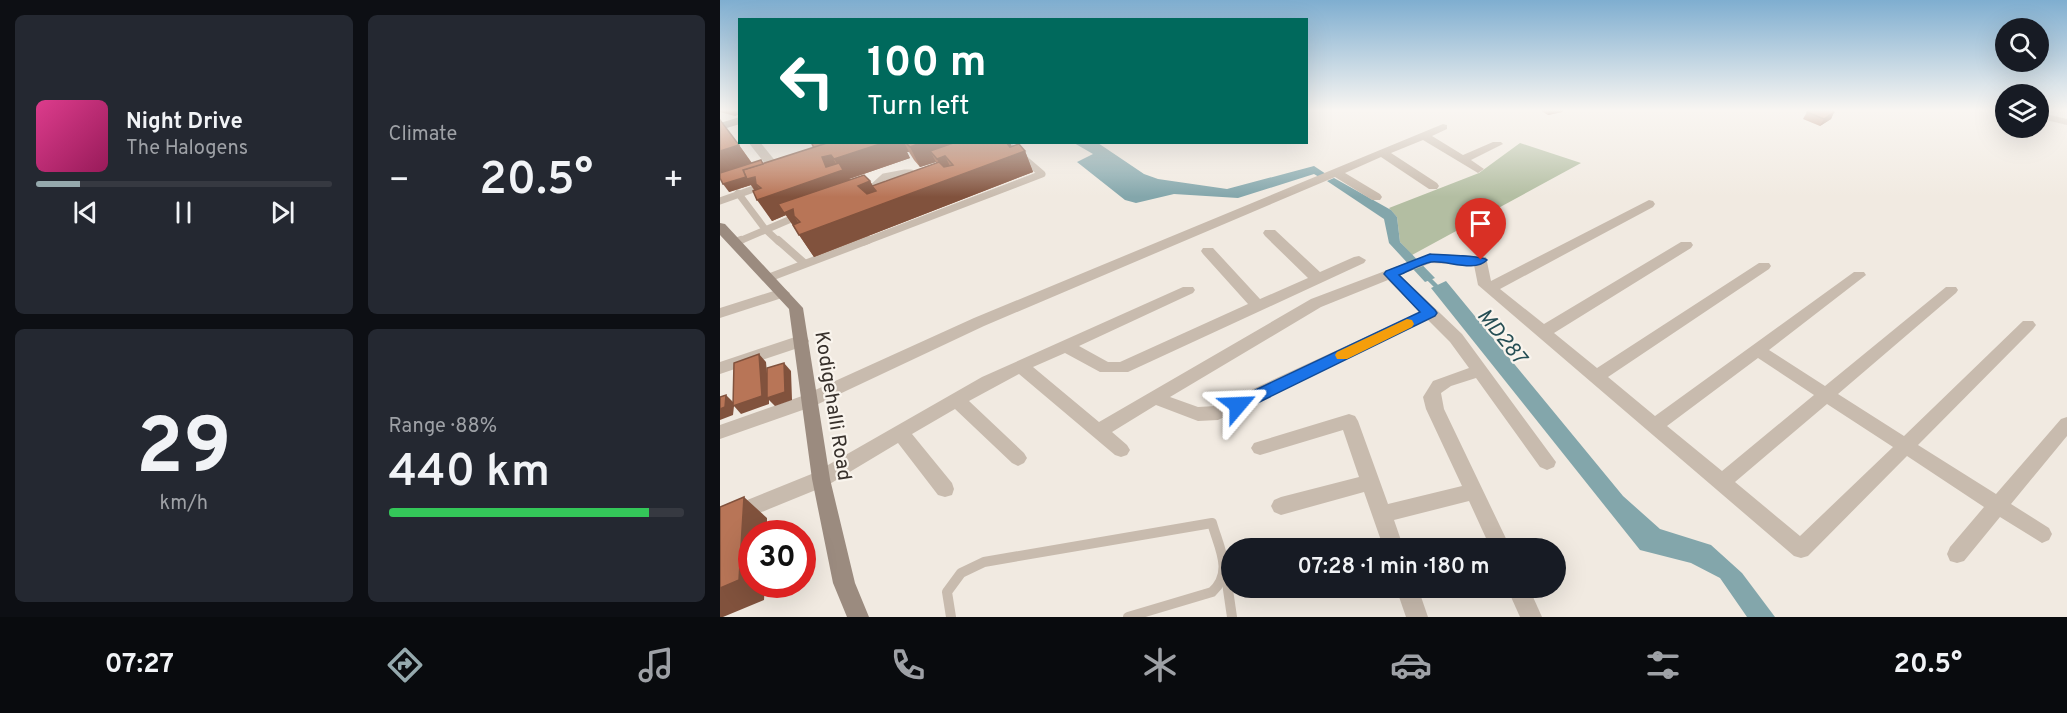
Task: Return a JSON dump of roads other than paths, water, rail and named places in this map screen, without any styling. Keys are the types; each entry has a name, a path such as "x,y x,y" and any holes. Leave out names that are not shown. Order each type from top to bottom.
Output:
{"street":[{"path":"720,432 808,401 980,322 1415,139"},
{"path":"1429,139 1478,169"},
{"path":"755,144 771,163"},
{"path":"1463,159 1497,144"},
{"path":"1383,153 1433,186"},
{"path":"1336,172 1376,197"},
{"path":"1491,288 1649,204"},
{"name":"Kodigehalli Road","path":"720,227 796,308 821,479 844,583 858,617"},
{"path":"1270,232 1318,279"},
{"path":"1543,332 1686,245"},
{"path":"1208,251 1258,306"},
{"path":"1098,431 1316,303 1430,258 1458,261 1481,260 1483,282 1802,549 2028,325"},
{"path":"1064,345 1106,368 1122,368 1359,260"},
{"path":"1596,377 1764,267"},
{"path":"1395,272 1430,313 1456,338 1547,462"},
{"path":"1654,426 1859,274"},
{"path":"720,520 821,479 956,399 1064,345 1188,290"},
{"path":"1722,482 1951,290"},
{"path":"720,313 783,293"},
{"path":"1154,398 1198,414 1218,413 1430,313"},
{"path":"720,368 801,340"},
{"path":"1757,350 2042,534"},
{"path":"1021,366 1121,450"},
{"path":"1480,371 1446,380 1434,390 1431,396 1496,538"},
{"path":"956,399 1018,458"},
{"path":"1260,448 1349,421 1391,538"},
{"path":"1957,554 2067,424"},
{"path":"900,432 945,489"},
{"path":"1281,506 1370,482"},
{"path":"1383,514 1475,491"},
{"path":"1410,598 1417,617"},
{"path":"1522,598 1531,617"}],"lane":[{"path":"995,146 1000,144"},
{"path":"768,278 1042,174 1007,144"},
{"path":"861,192 872,188 878,180 891,174 905,172 915,176 925,172"},
{"path":"872,188 876,193 894,193 912,185 916,179 915,176"},
{"path":"720,201 772,182"},
{"path":"738,193 765,229 804,263"},
{"path":"735,243 808,213"},
{"path":"951,617 948,592 962,573 984,562 1212,523 1221,555"},
{"path":"1128,617 1212,592 1221,584"},
{"path":"1229,598 1232,617"}],"water":[{"path":"1076,144 1099,144 1144,174 1158,179 1227,189 1314,166 1326,174 1319,177 1314,174 1238,198 1174,194 1136,203 1125,200 1077,162 1093,154"},
{"path":"1334,178 1391,210 1397,217 1400,242 1435,278 1425,282 1389,243 1384,219 1327,181"},
{"path":"1446,281 1623,496 1660,529 1711,545 1742,573 1775,617 1747,617 1720,578 1691,563 1640,550 1431,288"}],"waterway":[{"name":"MD287","path":"1427,277 1440,290"}]}
